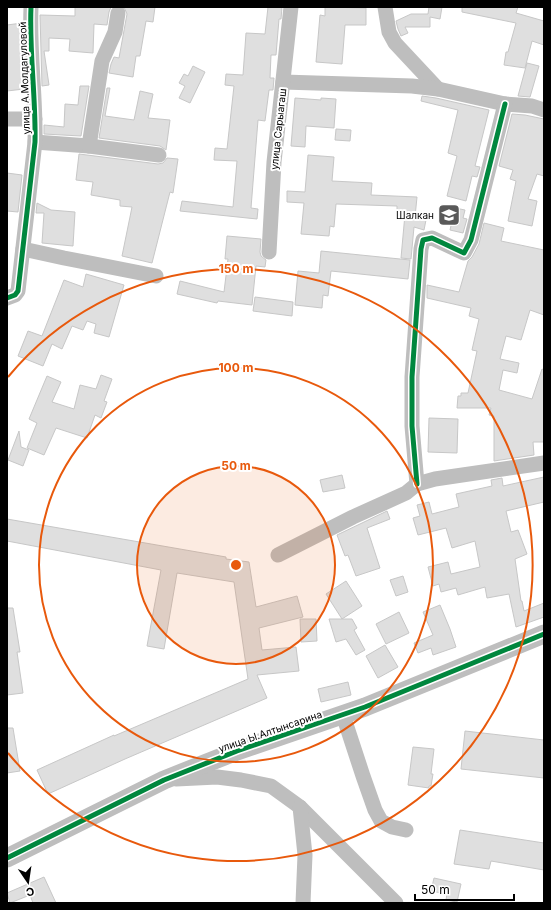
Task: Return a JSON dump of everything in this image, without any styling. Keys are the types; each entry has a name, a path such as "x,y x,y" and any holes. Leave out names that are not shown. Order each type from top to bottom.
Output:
{"street":[{"name":"улица А.Молдагуловой","path":"13,295 23,249 34,142 35,119 32,61 32,7"},
{"name":"улица Сарыагаш","path":"268,252 274,162 291,7"},
{"path":"385,7 389,32 395,43 438,89"},
{"path":"89,146 102,61 115,32 118,13"},
{"path":"283,82 412,86 438,89 505,104 532,106 544,110"},
{"path":"417,484 412,426 412,377 423,240 432,238 464,253 471,240 505,104"},
{"path":"7,119 35,119"},
{"path":"34,142 89,146 159,155"},
{"path":"23,249 156,276"},
{"path":"278,555 353,517 406,493 417,484 435,479 544,463"},
{"name":"улица Ы.Алтынсарина","path":"7,858 164,780 237,751 343,715 544,634"},
{"path":"343,715 363,776 381,821 392,827 406,830"},
{"path":"164,780 191,777 217,777 271,786 300,807 396,903"},
{"path":"300,807 305,856 303,903"}],"building":[{"path":"75,7 111,7 107,25 94,24 93,53 69,51 70,39 49,38 49,51 44,51 49,85 42,86 40,15 75,16"},
{"path":"124,7 155,7 153,22 146,21 140,56 136,56 133,77 109,73 114,57 119,58 127,14"},
{"path":"268,7 282,7 281,19 279,19 276,55 271,55 270,78 274,78 273,90 269,90 265,121 258,120 251,208 258,209 257,219 180,211 182,201 233,207 237,161 214,160 215,148 227,149 234,86 225,85 226,74 243,75 246,33 265,34"},
{"path":"325,7 366,8 366,25 345,25 342,64 316,62 320,15 325,16"},
{"path":"429,7 442,7 440,19 430,17 430,27 405,27 408,33 401,36 396,21 411,14 428,14"},
{"path":"462,7 518,7 516,13 544,21 544,45 532,41 525,68 504,65 506,52 508,52 516,23 462,12"},
{"path":"22,23 24,89 7,91 7,25"},
{"path":"527,63 539,66 530,97 518,96"},
{"path":"193,66 205,72 190,103 179,98 185,86 179,83 184,74 188,76"},
{"path":"80,86 89,86 81,136 44,134 44,125 64,127 65,104 78,105"},
{"path":"107,88 110,88 105,116 134,120 140,91 153,94 148,118 170,120 166,150 160,146 99,138"},
{"path":"422,96 489,110 475,166 480,167 477,177 472,176 466,201 447,196 457,156 448,153 458,110 421,101"},
{"path":"295,98 321,100 321,98 336,99 334,128 306,126 305,147 291,146"},
{"path":"512,114 544,119 544,176 537,174 528,199 537,201 532,226 508,221 516,181 510,179 513,170 499,166"},
{"path":"336,129 351,130 350,141 335,140"},
{"path":"79,154 158,164 163,163 167,158 178,159 173,193 170,192 152,263 122,256 132,207 120,206 120,200 91,195 93,182 76,180"},
{"path":"308,155 334,157 332,181 372,183 371,195 417,197 415,217 426,220 424,230 414,227 411,259 401,258 405,214 397,214 397,206 336,204 334,227 330,226 329,236 301,234 304,203 287,202 287,191 305,192"},
{"path":"7,173 22,175 18,212 7,211"},
{"path":"37,203 51,210 75,212 73,246 42,243 44,213 36,213"},
{"path":"455,208 465,210 463,218 467,219 463,233 450,230"},
{"path":"484,223 504,228 501,241 544,250 544,315 530,310 521,340 506,336 500,359 519,363 517,373 503,370 499,390 532,399 542,369 544,370 544,442 533,442 534,455 494,461 494,416 489,415 491,408 457,408 458,396 461,396 461,393 468,393 477,351 472,350 479,319 469,316 471,308 427,298 427,285 459,292 468,261 479,244"},
{"path":"227,236 261,239 260,252 261,256 266,260 265,267 256,266 252,305 218,301 217,303 177,294 180,281 224,292 228,259 225,259"},
{"path":"321,251 410,260 408,279 331,271 328,296 323,295 322,308 295,305 298,271 319,273"},
{"path":"86,274 124,285 109,337 94,333 96,324 87,321 83,330 72,326 62,349 52,344 43,366 18,356 28,331 42,336 64,280 83,287"},
{"path":"255,297 293,302 292,316 253,311"},
{"path":"101,375 112,379 104,401 107,402 101,418 95,415 87,438 56,428 44,455 27,448 37,423 29,419 47,376 61,382 52,402 74,409 80,385 96,389"},
{"path":"429,418 458,419 457,453 428,452"},
{"path":"19,431 21,447 29,450 23,466 8,460"},
{"path":"342,475 345,488 323,492 320,480"},
{"path":"544,477 544,502 506,511 511,532 518,530 527,554 515,559 521,601 524,611 544,603 544,617 516,627 509,594 487,598 485,587 458,595 456,588 441,592 439,584 433,586 428,567 448,562 451,574 480,567 475,541 452,548 446,528 418,535 413,518 420,516 417,505 429,502 432,514 459,507 456,494 492,486 491,480 502,478 503,486"},
{"path":"387,511 390,519 367,528 380,568 356,576 348,555 345,556 337,535"},
{"path":"7,519 249,562 256,607 297,596 303,617 259,628 262,650 296,647 299,671 257,675 267,698 48,794 37,770 114,735 248,679 234,582 177,573 164,649 147,646 161,570 7,541"},
{"path":"403,576 408,592 396,596 390,580"},
{"path":"346,581 362,606 342,619 326,594"},
{"path":"440,605 456,647 433,655 431,648 418,653 414,643 433,635 423,612"},
{"path":"7,608 13,608 20,652 17,652 23,693 7,695"},
{"path":"399,612 409,633 386,644 376,624"},
{"path":"300,619 316,619 317,641 301,642"},
{"path":"329,619 352,619 357,628 354,630 365,650 356,655 346,639 336,642"},
{"path":"385,645 398,667 378,678 366,656"},
{"path":"348,682 351,695 321,702 318,689"},
{"path":"7,728 13,728 20,771 7,773"},
{"path":"465,731 544,740 544,778 461,769"},
{"path":"413,747 434,749 431,774 433,774 431,786 429,786 429,788 408,785"},
{"path":"460,830 544,843 544,870 491,861 489,869 454,864"},
{"path":"44,877 56,903 33,903 30,895 10,903 7,893"},
{"path":"434,878 461,884 457,902 446,900 447,894 431,891"}],"cycle path":[{"path":"7,298 15,295 18,291 35,142 31,7"},
{"path":"417,484 412,426 412,377 421,249 423,240 432,238 464,253 471,240 505,104"},
{"path":"7,858 164,780 237,751 365,707 544,634"}],"place":[{"name":"Шалкан","path":"449,215"}]}
